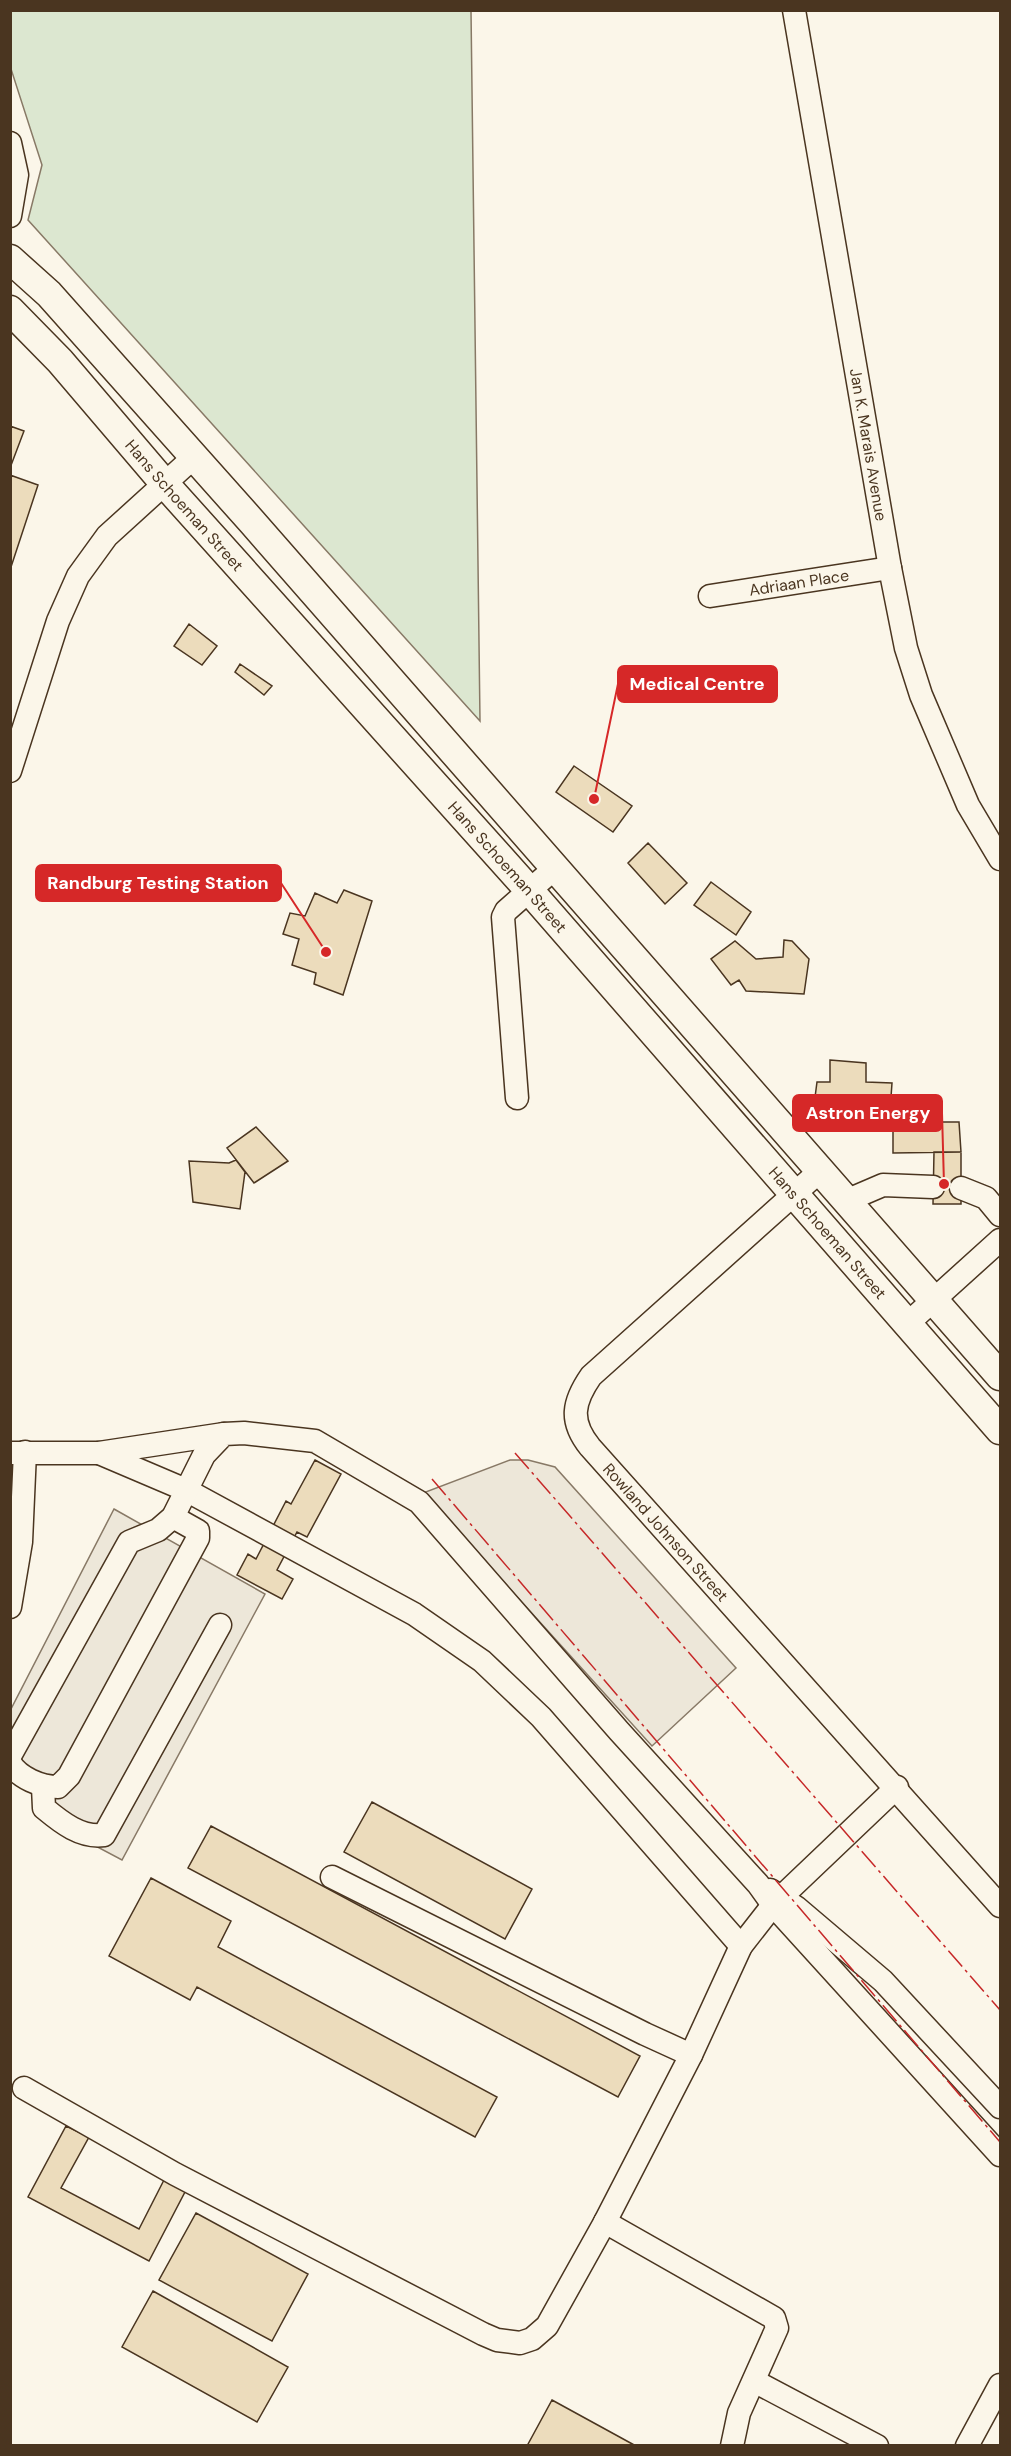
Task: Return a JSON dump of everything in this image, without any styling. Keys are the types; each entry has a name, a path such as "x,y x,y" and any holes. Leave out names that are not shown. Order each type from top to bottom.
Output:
{"main road":[{"path":"10,259 49,294 194,457 1000,1373"},
{"name":"Hans Schoeman Street","path":"10,310 60,361 164,483 529,890 1000,1430"},
{"path":"10,336 60,361"}],"street":[{"name":"Jan K. Marais Avenue","path":"794,10 890,568 906,648 921,695 968,805 1000,859"},
{"path":"10,143 17,175 10,216"},
{"path":"10,771 58,621 78,576 107,536 194,457"},
{"name":"Adriaan Place","path":"710,596 890,568"},
{"path":"517,1098 502,926 506,911 555,868"},
{"name":"Rowland Johnson Street","path":"821,1170 591,1376 578,1394 575,1411 578,1426 586,1442 897,1787 1000,1905"},
{"path":"848,1200 891,1184 933,1187"},
{"path":"961,1188 986,1198 1000,1215"},
{"path":"906,1324 1000,1243"},
{"path":"10,1607 21,1542 18,1453 99,1453 244,1433 315,1441 419,1502 619,1731 758,1884 777,1901 870,1969 909,2009 999,2106 974,2126"},
{"path":"10,1756 129,1542 158,1530 173,1517 204,1455 224,1434"},
{"path":"99,1453 186,1490 414,1614 476,1655 541,1718 741,1946"},
{"path":"10,1763 14,1769 44,1787 58,1787 69,1776 198,1538 198,1531 173,1517"},
{"path":"44,1787 44,1808 62,1823 92,1836 105,1835 220,1624"},
{"path":"24,2088 185,2179 497,2340 520,2343 539,2335 547,2326 605,2222 691,2055 741,1946 777,1901 897,1787"},
{"path":"332,1877 691,2055"},
{"path":"777,1901 887,2030 1000,2155"},
{"path":"887,2030 909,2009"},
{"path":"605,2222 774,2318 777,2328 739,2413 732,2445"},
{"path":"754,2381 877,2445"},
{"path":"967,2445 1000,2385"}],"green space":[{"path":"10,11 471,11 480,721 28,220 42,165 11,69"}],"shaded area":[{"path":"510,1460 528,1460 555,1467 736,1668 652,1746 423,1493"},
{"path":"114,1509 265,1594 122,1860 37,1815 32,1792 11,1778 10,1711"}],"building":[{"path":"10,426 24,431 10,468"},
{"path":"10,475 38,485 11,567 10,567"},
{"path":"189,624 217,646 202,665 174,646"},
{"path":"240,664 272,686 264,695 235,672"},
{"path":"574,766 632,806 613,832 556,792"},
{"path":"648,843 687,883 665,904 628,863"},
{"path":"711,882 751,912 736,935 694,905"},
{"path":"344,890 372,901 343,995 314,984 316,973 292,965 299,939 283,934 290,913 305,916 315,893 337,903"},
{"path":"784,940 792,941 809,959 804,994 746,991 739,980 731,985 711,959 735,941 756,959 783,957"},
{"path":"830,1060 866,1063 866,1082 892,1083 890,1111 814,1105 817,1082 830,1082"},
{"path":"893,1122 959,1122 961,1152 893,1153"},
{"path":"256,1127 288,1161 254,1183 227,1148"},
{"path":"934,1152 961,1152 961,1204 933,1204"},
{"path":"236,1160 245,1172 240,1209 193,1202 189,1161 229,1163"},
{"path":"315,1460 341,1474 307,1537 297,1532 277,1570 293,1579 282,1599 237,1575 248,1554 256,1559 286,1501 291,1504"},
{"path":"372,1802 532,1889 505,1939 344,1852"},
{"path":"211,1826 640,2056 618,2097 188,1868"},
{"path":"151,1878 231,1921 218,1947 497,2097 475,2137 197,1987 190,2000 109,1956"},
{"path":"66,2126 89,2137 61,2188 139,2229 165,2178 186,2190 149,2261 28,2197"},
{"path":"196,2213 308,2274 272,2341 159,2280"},
{"path":"153,2291 288,2367 257,2422 122,2347"},
{"path":"552,2400 636,2446 527,2446"}],"power":[{"path":"515,1453 1000,2010"},
{"path":"432,1479 1000,2142"}],"place":[{"name":"Medical Centre","path":"594,799"},
{"name":"Randburg Testing Station","path":"326,952"},
{"name":"Astron Energy","path":"944,1184"}]}
